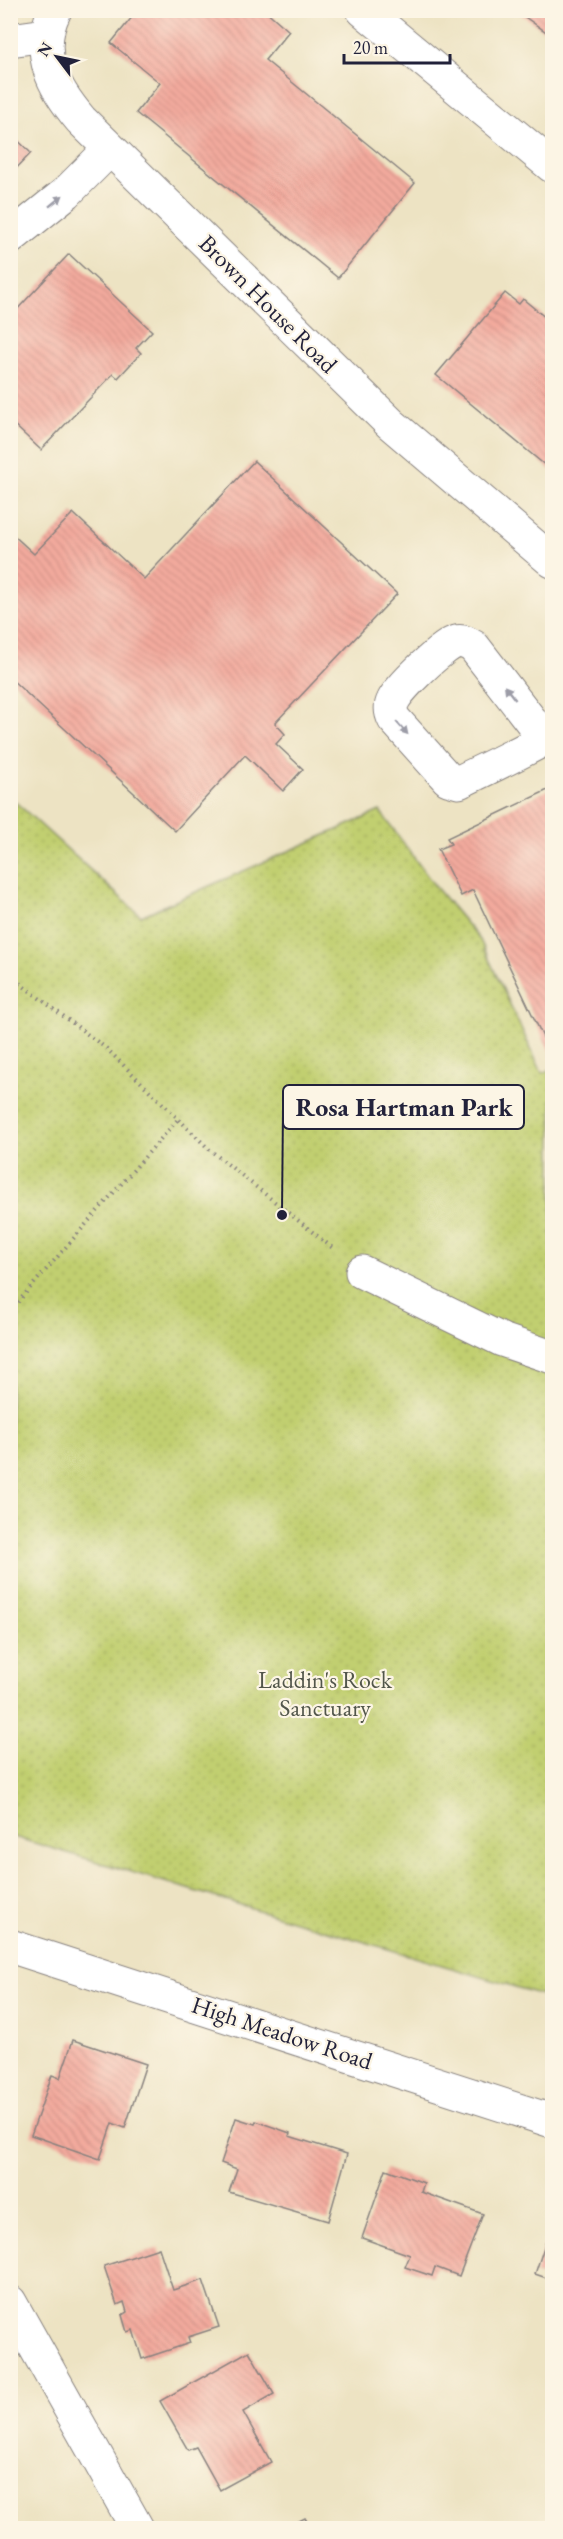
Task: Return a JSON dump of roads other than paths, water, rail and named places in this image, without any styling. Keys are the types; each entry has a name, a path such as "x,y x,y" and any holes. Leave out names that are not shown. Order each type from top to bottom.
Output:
{"street":[{"path":"363,10 552,166"},
{"path":"10,40 50,23"},
{"name":"Brown House Road","path":"50,23 45,51 53,82 70,108 109,150 391,424 552,561"},
{"path":"10,238 66,193 109,150"},
{"path":"456,642 465,642 474,647 549,737 459,782 454,782 448,779 394,719 391,707 395,698 439,655 456,642"},
{"path":"362,1272 502,1340 552,1357"},
{"name":"High Meadow Road","path":"10,1946 552,2121"},
{"path":"10,2302 137,2529"}],"place":[{"name":"Rosa Hartman Park","path":"282,1215"}],"park label":[{"name":"Laddin's Rock Sanctuary","path":"325,1694"}]}
